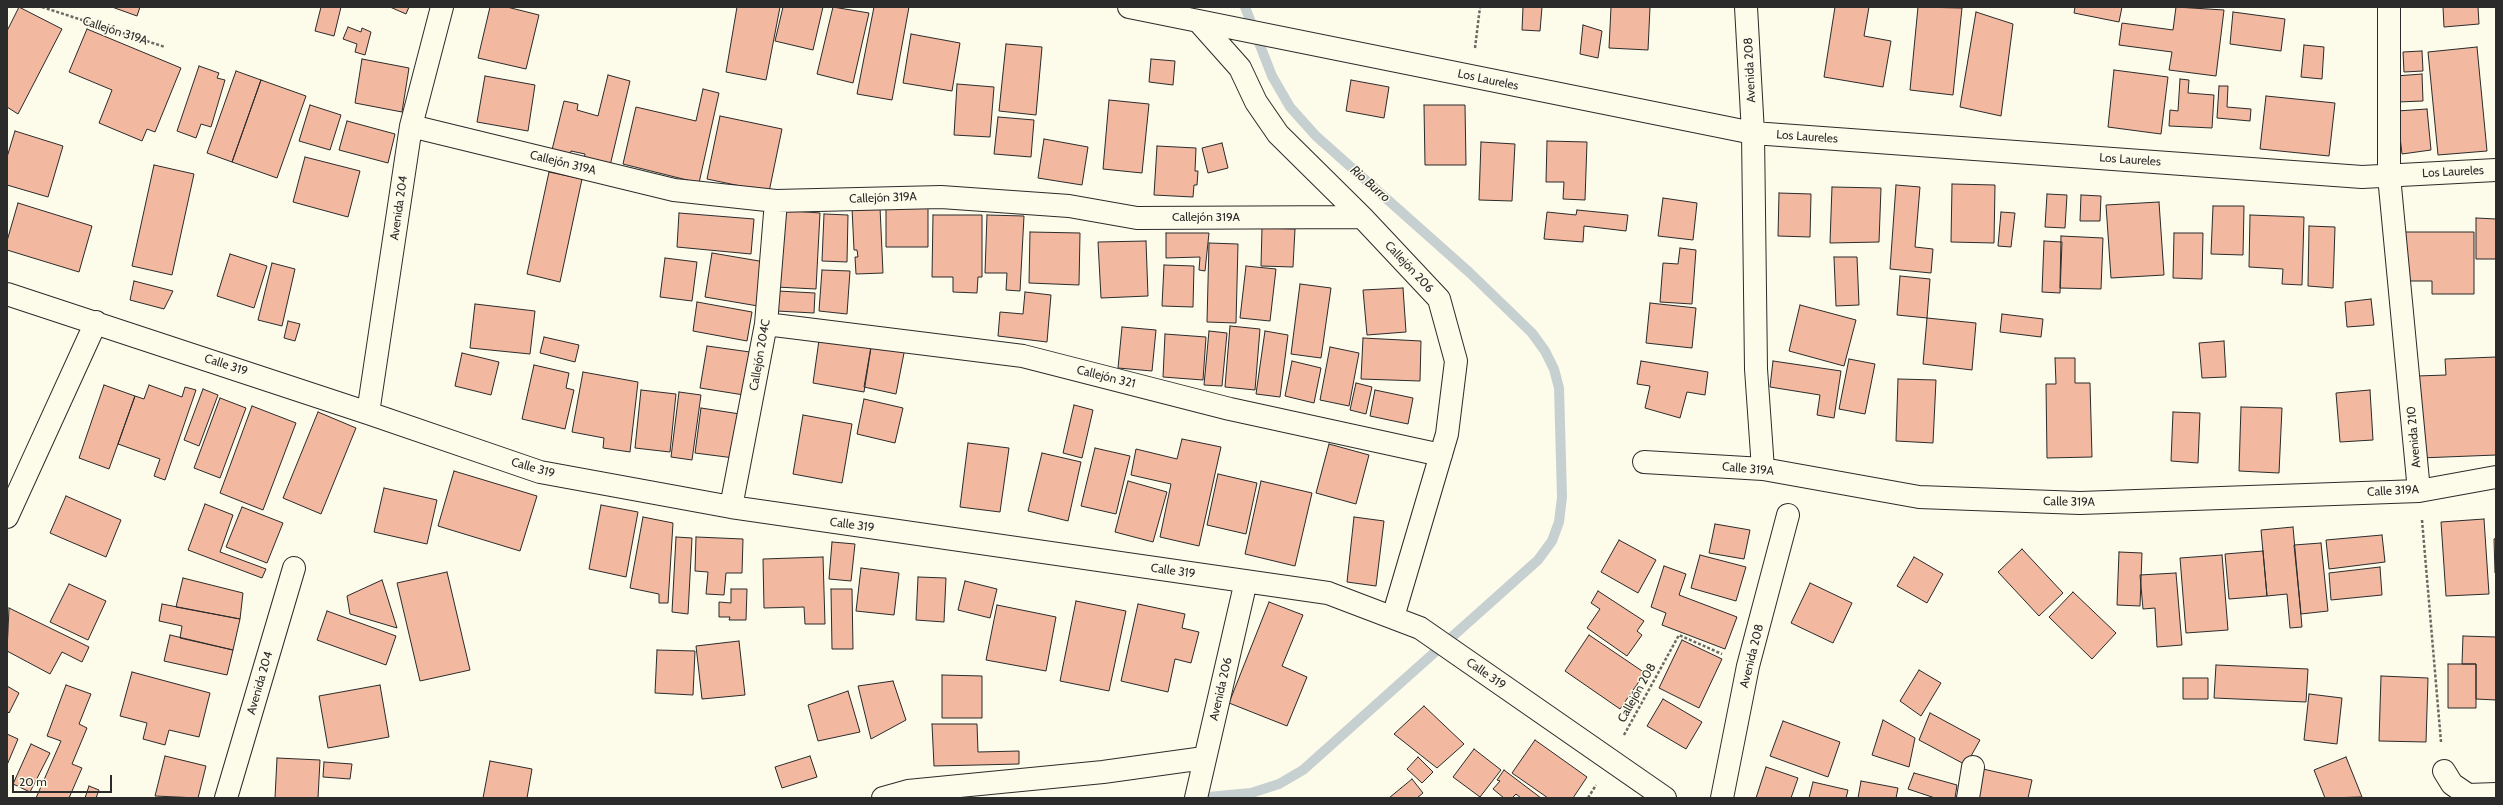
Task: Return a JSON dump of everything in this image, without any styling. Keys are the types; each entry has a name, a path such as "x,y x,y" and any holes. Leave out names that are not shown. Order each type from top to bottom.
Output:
{"street":[{"name":"Avenida 204","path":"368,413 411,126 442,7"},
{"name":"Los Laureles","path":"1128,7 1753,134 2362,177 2496,170"},
{"name":"Avenida 208","path":"1746,7 1753,134 1756,369 1763,469"},
{"name":"Avenida 210","path":"2389,7 2389,176 2419,491"},
{"name":"Callejón 206","path":"1199,22 1240,68 1256,102 1278,134 1362,217 1439,299 1456,361 1447,434 1393,617"},
{"name":"Callejón 319A","path":"411,126 674,190 776,201 941,197 1069,206 1137,218 1362,217"},
{"name":"Callejón 204C","path":"731,507 766,324 776,201"},
{"name":"Calle 319","path":"7,294 96,322 540,472 731,507 1328,593 1420,628 1665,798"},
{"path":"7,517 96,322"},
{"name":"Callejón 321","path":"766,324 1023,356 1230,409 1440,455"},
{"name":"Calle 319A","path":"1644,462 1763,469 1919,497 2080,503 2419,491 2496,477"},
{"name":"Avenida 208","path":"1722,798 1748,666 1788,515"},
{"name":"Avenida 204","path":"226,798 294,568"},
{"name":"Avenida 206","path":"1200,778 1246,581"},
{"path":"1968,798 1973,767"},
{"path":"2444,771 2452,784 2468,795 2496,794"},
{"path":"883,798 908,791 1103,772 1200,778"}],"path":[{"name":"Callejón 319A","path":"42,7 165,47"},
{"path":"1472,77 1480,7"},
{"path":"2419,491 2444,771"},
{"name":"Callejón 208","path":"1611,761 1679,635 1748,666"}],"building":[{"path":"19,7 62,29 18,114 7,107 7,31"},
{"path":"112,7 140,7 137,16"},
{"path":"321,7 341,7 334,36 315,31"},
{"path":"390,7 409,7 406,14"},
{"path":"490,7 507,7 539,15 526,69 478,58"},
{"path":"737,7 780,7 766,80 726,72"},
{"path":"783,7 823,7 813,50 775,41"},
{"path":"833,7 869,13 853,83 817,74"},
{"path":"874,7 909,7 892,100 857,94"},
{"path":"1523,7 1542,7 1540,31 1522,30"},
{"path":"1611,7 1650,7 1648,50 1609,48"},
{"path":"1835,7 1869,7 1864,36 1891,41 1883,87 1824,77"},
{"path":"1918,7 1962,8 1953,95 1910,90"},
{"path":"2075,7 2122,7 2119,22 2074,13"},
{"path":"2176,7 2224,10 2216,76 2169,70 2172,52 2119,45 2122,23 2173,30"},
{"path":"2443,7 2478,7 2479,24 2444,27"},
{"path":"1976,12 2013,24 2001,116 1960,107"},
{"path":"2233,12 2285,19 2281,51 2230,44"},
{"path":"1583,25 1602,31 1598,58 1580,54"},
{"path":"348,27 361,32 362,28 371,32 365,55 355,52 357,44 343,39"},
{"path":"87,29 181,68 155,132 147,129 142,141 99,123 112,90 69,72"},
{"path":"911,34 960,43 952,91 903,83"},
{"path":"1006,44 1042,47 1036,115 999,111"},
{"path":"2304,45 2324,47 2322,79 2301,77"},
{"path":"2477,47 2487,151 2438,155 2428,52"},
{"path":"2422,51 2423,71 2404,72 2403,52"},
{"path":"362,59 409,68 402,112 355,103"},
{"path":"1151,59 1175,61 1173,85 1149,82"},
{"path":"199,66 219,73 217,78 225,80 211,127 201,124 196,138 177,131"},
{"path":"2114,70 2168,77 2161,134 2108,127"},
{"path":"236,71 261,80 232,162 207,153"},
{"path":"2422,74 2423,101 2398,102 2396,76"},
{"path":"608,75 630,81 609,170 583,163 585,154 571,151 569,158 551,154 564,101 578,104 577,110 598,116"},
{"path":"485,76 535,85 528,131 477,122"},
{"path":"2180,79 2189,80 2188,93 2214,95 2212,128 2169,126 2170,110 2178,111"},
{"path":"261,80 306,96 277,178 232,162"},
{"path":"1351,80 1389,87 1384,118 1346,111"},
{"path":"957,84 994,87 990,137 954,135"},
{"path":"2219,86 2228,86 2227,107 2251,109 2250,121 2217,118"},
{"path":"703,89 719,93 699,183 623,164 636,107 696,121"},
{"path":"2266,96 2335,103 2329,156 2260,149"},
{"path":"1109,100 1149,104 1142,173 1103,169"},
{"path":"310,105 341,115 330,150 299,141"},
{"path":"1424,105 1465,105 1466,165 1425,165"},
{"path":"2427,109 2431,150 2402,154 2397,111"},
{"path":"720,116 782,129 769,192 707,179"},
{"path":"998,117 1034,120 1031,157 994,154"},
{"path":"347,121 395,134 388,163 339,150"},
{"path":"15,131 63,146 48,197 7,185 7,157"},
{"path":"1044,139 1088,147 1082,185 1038,178"},
{"path":"1547,141 1587,142 1585,200 1563,199 1564,182 1546,182"},
{"path":"1481,142 1515,144 1512,201 1479,200"},
{"path":"1222,143 1228,168 1208,173 1202,148"},
{"path":"1157,146 1196,148 1195,171 1198,171 1197,185 1194,185 1193,197 1154,195"},
{"path":"305,157 360,171 348,217 293,202"},
{"path":"154,165 194,174 172,275 132,266"},
{"path":"549,172 582,179 560,282 527,274"},
{"path":"1952,184 1995,185 1994,243 1951,242"},
{"path":"1896,185 1920,187 1915,247 1933,249 1931,273 1890,269"},
{"path":"1832,187 1881,188 1879,242 1830,243"},
{"path":"1779,193 1811,194 1810,237 1778,236"},
{"path":"2047,194 2067,195 2065,228 2045,227"},
{"path":"2081,195 2101,196 2100,221 2080,221"},
{"path":"1663,198 1697,203 1693,240 1658,236"},
{"path":"2159,202 2164,275 2111,278 2106,205"},
{"path":"18,203 92,226 79,272 7,250 7,241"},
{"path":"2213,206 2244,206 2243,255 2211,254"},
{"path":"880,207 883,273 856,274 855,257 858,257 857,250 854,250 852,208"},
{"path":"886,207 928,207 928,247 886,247"},
{"path":"780,210 820,213 816,289 776,287"},
{"path":"1577,210 1628,215 1626,231 1584,226 1583,242 1544,239 1547,212 1576,215"},
{"path":"2001,212 2015,213 2011,247 1998,246"},
{"path":"679,213 754,219 751,254 677,247"},
{"path":"824,214 848,215 847,262 822,261"},
{"path":"933,215 982,215 982,277 978,277 977,293 953,292 953,277 932,277"},
{"path":"987,215 1024,216 1020,291 1006,290 1007,273 985,273"},
{"path":"2250,215 2304,217 2302,285 2282,284 2283,269 2249,267"},
{"path":"2476,218 2496,219 2496,259 2476,259"},
{"path":"2309,226 2335,227 2333,288 2308,286"},
{"path":"1262,228 1295,229 1293,267 1261,266"},
{"path":"1030,232 1080,233 1079,285 1029,283"},
{"path":"2405,232 2474,232 2474,294 2432,294 2432,281 2405,281"},
{"path":"1166,233 1209,233 1205,271 1199,270 1200,257 1166,258"},
{"path":"2174,233 2203,233 2202,279 2173,278"},
{"path":"2061,236 2103,238 2101,289 2060,288"},
{"path":"1146,241 1148,296 1101,298 1098,242"},
{"path":"2044,241 2062,242 2060,293 2042,292"},
{"path":"1209,243 1238,244 1236,323 1207,322"},
{"path":"1680,248 1696,250 1692,304 1660,302 1663,263 1678,264"},
{"path":"712,253 765,262 758,306 705,297"},
{"path":"230,254 267,266 254,308 217,296"},
{"path":"1834,257 1857,257 1859,305 1836,306"},
{"path":"665,258 697,262 692,301 660,297"},
{"path":"272,263 295,269 282,326 258,320"},
{"path":"1164,265 1194,266 1193,307 1162,306"},
{"path":"1246,266 1276,269 1270,321 1240,318"},
{"path":"822,270 850,271 847,314 819,311"},
{"path":"1900,276 1930,279 1927,318 1897,315"},
{"path":"134,281 173,291 164,309 130,300"},
{"path":"1300,284 1331,288 1321,358 1291,354"},
{"path":"1403,288 1406,332 1367,335 1363,290"},
{"path":"778,291 815,293 814,313 777,311"},
{"path":"1025,292 1051,295 1047,342 998,336 1000,312 1023,314"},
{"path":"2371,299 2374,325 2347,327 2345,302"},
{"path":"697,302 752,312 747,341 693,331"},
{"path":"1650,303 1696,308 1692,348 1646,343"},
{"path":"475,304 535,311 530,354 470,348"},
{"path":"1800,305 1856,320 1844,366 1789,351"},
{"path":"2002,314 2043,319 2041,337 2000,332"},
{"path":"1927,318 1976,323 1972,370 1923,364"},
{"path":"288,321 300,324 295,341 284,338"},
{"path":"1230,326 1260,329 1255,390 1225,387"},
{"path":"1122,327 1156,330 1152,371 1118,368"},
{"path":"1209,331 1227,333 1222,386 1204,385"},
{"path":"1265,331 1288,335 1280,397 1256,394"},
{"path":"820,333 872,341 864,392 813,383"},
{"path":"1165,334 1206,337 1203,380 1163,377"},
{"path":"544,337 579,345 575,362 540,353"},
{"path":"1363,338 1421,341 1420,381 1361,379"},
{"path":"872,341 905,348 896,394 864,387"},
{"path":"2224,341 2226,377 2202,378 2199,343"},
{"path":"707,346 750,352 744,395 700,388"},
{"path":"1330,347 1359,353 1349,406 1320,400"},
{"path":"462,353 499,362 491,395 455,386"},
{"path":"2496,357 2496,455 2420,458 2417,376 2446,375 2445,359"},
{"path":"2055,358 2075,358 2075,383 2090,383 2092,457 2047,458 2046,384 2056,384"},
{"path":"1849,359 1875,364 1865,414 1839,409"},
{"path":"1292,361 1321,368 1314,403 1285,396"},
{"path":"1641,361 1708,372 1705,395 1687,392 1680,418 1645,408 1650,386 1637,384"},
{"path":"1773,361 1841,371 1834,418 1817,415 1820,395 1770,387"},
{"path":"534,365 569,373 566,388 574,390 565,429 522,419"},
{"path":"583,372 638,382 630,452 603,448 604,438 572,432"},
{"path":"1898,379 1936,380 1933,443 1896,441"},
{"path":"1356,383 1372,387 1366,414 1350,410"},
{"path":"104,385 135,396 109,469 79,458"},
{"path":"149,385 182,397 185,387 196,390 165,480 154,476 160,459 118,444 135,396 144,399"},
{"path":"203,389 218,395 199,446 184,440"},
{"path":"641,390 676,394 670,452 635,448"},
{"path":"1375,390 1413,398 1408,424 1370,416"},
{"path":"2370,390 2373,440 2340,442 2336,393"},
{"path":"679,392 701,395 692,460 671,457"},
{"path":"220,398 246,408 220,478 194,468"},
{"path":"864,399 903,408 895,443 857,434"},
{"path":"1074,405 1093,410 1082,458 1063,453"},
{"path":"252,406 296,423 263,510 220,493"},
{"path":"2241,407 2282,408 2279,473 2239,471"},
{"path":"701,408 740,414 734,458 695,453"},
{"path":"318,412 356,428 321,514 283,498"},
{"path":"2173,412 2200,413 2198,463 2171,461"},
{"path":"803,415 852,424 842,483 793,474"},
{"path":"1182,439 1221,447 1199,546 1160,537 1171,484 1131,475 1136,449 1177,459"},
{"path":"968,443 1009,448 1000,512 960,507"},
{"path":"1329,444 1369,455 1356,504 1316,493"},
{"path":"1095,448 1130,456 1116,514 1081,506"},
{"path":"1042,453 1081,462 1068,521 1028,511"},
{"path":"454,471 537,496 520,551 438,526"},
{"path":"1218,474 1257,483 1246,534 1207,525"},
{"path":"1128,481 1167,492 1153,542 1115,532"},
{"path":"1261,481 1312,493 1295,566 1245,554"},
{"path":"384,488 437,500 427,544 374,532"},
{"path":"66,496 121,520 106,557 50,533"},
{"path":"205,504 233,515 220,552 266,569 262,578 188,550"},
{"path":"601,505 638,512 626,577 589,569"},
{"path":"242,507 283,523 267,563 226,547"},
{"path":"643,517 673,523 668,603 659,603 659,594 630,588"},
{"path":"1354,517 1384,521 1376,586 1347,582"},
{"path":"2484,519 2489,594 2446,596 2441,522"},
{"path":"1715,524 1750,530 1744,559 1709,553"},
{"path":"2293,527 2302,627 2290,628 2287,594 2267,596 2261,530"},
{"path":"2382,535 2385,562 2329,569 2326,540"},
{"path":"676,537 692,538 688,614 672,612"},
{"path":"696,537 743,539 742,573 726,573 724,595 706,594 708,572 695,571"},
{"path":"2496,538 2496,573 2495,573 2494,539"},
{"path":"1619,540 1656,560 1638,593 1601,572"},
{"path":"832,542 855,544 851,581 829,579"},
{"path":"2321,543 2328,611 2301,614 2294,545"},
{"path":"2022,549 2063,593 2039,616 1998,572"},
{"path":"2263,551 2267,596 2229,599 2225,554"},
{"path":"2119,552 2142,553 2140,606 2117,605"},
{"path":"1700,555 1746,567 1736,601 1691,588"},
{"path":"2222,555 2228,630 2186,633 2180,558"},
{"path":"823,557 825,624 805,624 804,607 764,608 763,559"},
{"path":"1914,557 1943,574 1927,603 1897,586"},
{"path":"1664,566 1686,574 1679,595 1737,617 1725,649 1662,625 1666,613 1651,607"},
{"path":"2380,567 2382,595 2331,600 2329,573"},
{"path":"861,568 899,573 894,615 856,611"},
{"path":"447,572 470,670 420,681 397,583"},
{"path":"2176,573 2182,645 2157,647 2155,608 2143,609 2140,575"},
{"path":"918,577 946,578 944,622 916,620"},
{"path":"183,578 243,593 240,619 176,607"},
{"path":"382,580 397,628 350,614 347,596"},
{"path":"965,581 997,589 990,618 958,610"},
{"path":"1810,583 1852,603 1833,643 1791,623"},
{"path":"69,584 106,601 88,640 50,622"},
{"path":"731,589 747,589 746,620 729,620 730,617 719,617 719,602 731,603"},
{"path":"831,589 852,589 853,649 832,649"},
{"path":"1598,591 1644,621 1637,631 1642,635 1627,656 1587,628 1600,609 1591,603"},
{"path":"2073,592 2116,633 2092,659 2049,617"},
{"path":"1076,601 1126,611 1109,691 1060,681"},
{"path":"1269,602 1303,615 1282,666 1307,677 1287,726 1229,703"},
{"path":"162,604 240,619 233,650 180,638 182,626 159,621"},
{"path":"1138,604 1185,614 1182,628 1199,632 1191,663 1175,659 1168,692 1121,681"},
{"path":"997,605 1056,617 1046,671 986,660"},
{"path":"9,608 89,647 82,662 62,652 50,674 7,651"},
{"path":"327,611 396,636 386,665 317,640"},
{"path":"170,635 233,650 227,675 164,661"},
{"path":"1589,635 1645,673 1620,709 1565,671"},
{"path":"2463,636 2496,637 2496,700 2476,699 2476,664 2462,664"},
{"path":"1682,640 1722,659 1699,708 1659,688"},
{"path":"739,641 745,695 702,699 696,646"},
{"path":"657,650 695,651 693,695 655,693"},
{"path":"2448,664 2476,664 2476,708 2448,708"},
{"path":"2216,665 2308,669 2306,702 2214,698"},
{"path":"1919,670 1941,683 1921,716 1900,701"},
{"path":"132,672 210,693 199,737 169,730 165,745 143,739 147,723 120,716"},
{"path":"942,675 982,676 982,718 942,718"},
{"path":"2381,676 2428,678 2426,742 2379,741"},
{"path":"2183,678 2208,678 2208,699 2183,699"},
{"path":"893,681 906,720 871,739 858,686"},
{"path":"66,685 91,694 79,724 87,728 72,764 82,768 69,798 36,798 61,741 47,736"},
{"path":"380,685 389,737 328,748 319,696"},
{"path":"7,686 19,693 9,713 7,711"},
{"path":"848,691 860,732 818,741 808,705"},
{"path":"2309,694 2342,698 2337,744 2304,740"},
{"path":"1663,699 1702,722 1686,749 1647,726"},
{"path":"1424,706 1464,744 1437,768 1394,734"},
{"path":"1930,713 1980,740 1966,765 1919,740"},
{"path":"1883,720 1915,738 1909,767 1872,755"},
{"path":"1783,721 1840,742 1828,777 1770,756"},
{"path":"932,724 977,724 978,752 1019,751 1019,764 934,766"},
{"path":"7,734 18,739 7,765"},
{"path":"1535,740 1587,777 1573,798 1548,798 1512,773"},
{"path":"31,744 50,753 30,792 13,784"},
{"path":"1474,749 1501,770 1480,797 1453,777"},
{"path":"165,756 206,766 198,798 155,796"},
{"path":"810,756 817,777 782,788 775,767"},
{"path":"1418,757 1433,772 1422,783 1407,769"},
{"path":"2346,757 2362,797 2325,798 2314,770"},
{"path":"277,758 320,760 318,798 275,798"},
{"path":"490,761 532,769 527,798 483,798"},
{"path":"324,762 352,764 350,779 323,777"},
{"path":"1766,767 1798,778 1791,798 1756,798"},
{"path":"1983,769 2032,780 2028,798 1977,798"},
{"path":"1504,770 1541,798 1521,798 1516,794 1512,798 1504,798 1493,789 1500,781 1497,780"},
{"path":"1914,773 1957,785 1955,798 1935,798 1908,789"},
{"path":"1412,779 1423,793 1417,798 1389,798"},
{"path":"1861,781 1898,788 1896,798 1858,798"},
{"path":"1813,782 1848,790 1846,798 1809,798"},
{"path":"89,786 99,790 96,798 85,798"}],"waterway":[{"name":"Rio Burro","path":"1197,798 1251,793 1279,784 1303,770 1538,560 1552,541 1559,522 1562,497 1559,388 1554,369 1545,351 1532,333 1470,273 1316,136 1290,107 1272,76 1245,7"}]}
